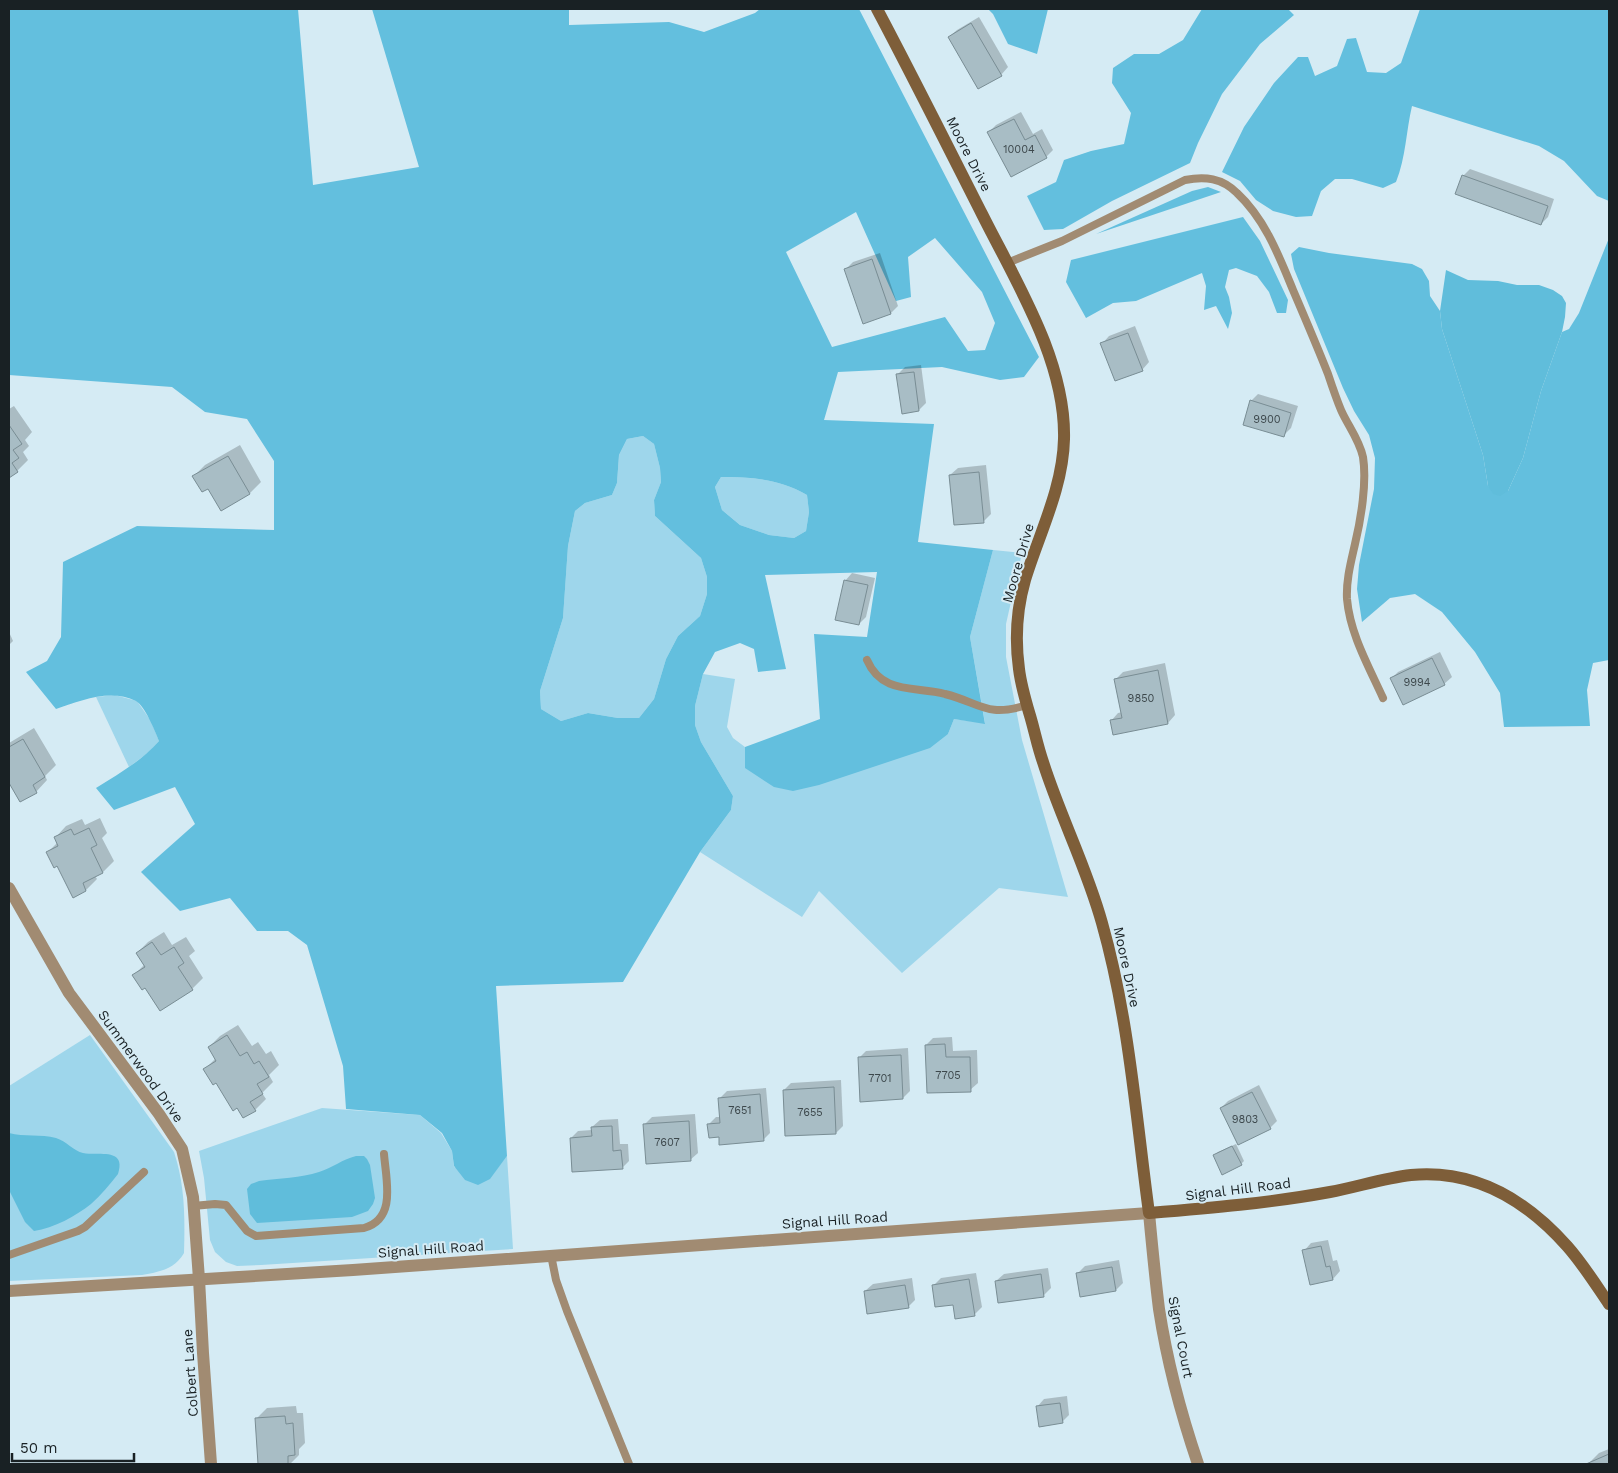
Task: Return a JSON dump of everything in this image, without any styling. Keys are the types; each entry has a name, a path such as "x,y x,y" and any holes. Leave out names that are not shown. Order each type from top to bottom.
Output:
{"main road":[{"name":"Moore Drive","path":"878,9 1007,263 1052,358 1060,385 1064,413 1064,442 1061,470 1025,582 1019,611 1017,640 1019,670 1043,763 1087,876 1110,951 1124,1024 1149,1214"},
{"name":"Signal Hill Road","path":"1149,1214 1264,1203 1412,1175 1442,1175 1466,1179 1490,1186 1511,1198 1536,1217 1567,1246 1609,1304"}],"street":[{"name":"Summerwood Drive","path":"9,888 69,993 159,1114 182,1150 193,1206 199,1279"},
{"name":"Signal Hill Road","path":"9,1291 1149,1214"},
{"name":"Signal Court","path":"1149,1214 1159,1308 1168,1356 1187,1431 1198,1464"},
{"name":"Colbert Lane","path":"199,1279 211,1464"}],"lane":[{"path":"1007,263 1062,241 1185,180 1199,177 1211,178 1226,184 1238,193 1263,226 1280,258 1328,374 1341,411 1357,438 1364,476 1358,530 1348,578 1347,598 1349,615 1355,634 1383,698"},
{"path":"868,660 877,675 887,683 897,687 946,694 984,709 1012,710 1027,705"},
{"path":"193,1206 221,1203 226,1205 247,1231 256,1236 371,1226 377,1222 384,1212 387,1198 384,1154"},
{"path":"9,1255 85,1227 144,1172"},
{"path":"353,1229 353,1238"},
{"path":"551,1255 556,1280 566,1311 629,1464"}],"shaded area":[{"path":"9,9 298,9 313,185 419,167 372,9 569,9 569,25 669,22 704,32 755,13 760,9 859,9 1039,357 1024,377 1000,380 942,367 838,372 824,420 934,424 918,542 993,550 970,637 985,724 954,719 948,734 930,748 819,785 793,791 774,787 745,768 745,747 820,719 814,634 867,637 877,572 765,575 786,669 758,672 754,649 740,643 715,652 703,674 695,706 695,725 701,742 733,796 731,810 700,852 623,982 496,986 507,1156 490,1179 478,1185 465,1180 454,1166 452,1151 442,1133 420,1115 346,1109 343,1066 307,945 288,931 257,931 230,898 180,911 141,872 195,824 175,787 114,810 96,788 137,761 159,741 143,708 136,701 126,697 106,696 95,697 56,709 26,672 47,661 61,637 63,562 137,526 274,530 274,461 247,419 205,412 172,387 9,375","holes":["856,212 896,301 911,297 908,257 935,238 982,292 995,323 985,350 968,351 945,317 832,347 786,252","643,436 654,444 660,468 661,482 654,500 655,516 701,558 707,577 707,594 700,616 678,636 666,659 654,699 639,718 618,718 588,713 561,721 541,709 540,691 563,618 568,546 575,511 585,503 612,495 617,483 619,455 627,439","721,477 755,478 787,485 807,495 809,512 806,531 794,538 769,535 740,525 722,510 715,487"]},
{"path":"988,9 1048,9 1037,54 1008,44 993,14"},
{"path":"1202,9 1288,9 1294,15 1260,44 1222,94 1190,163 1112,201 1063,229 1044,230 1027,196 1056,182 1064,160 1091,151 1124,144 1131,113 1112,83 1113,68 1134,54 1159,54 1183,40"},
{"path":"1420,9 1609,9 1609,201 1597,196 1564,161 1539,146 1412,106 1402,163 1396,182 1383,188 1352,179 1335,179 1321,191 1312,216 1296,217 1273,211 1256,200 1240,181 1222,172 1244,127 1274,83 1298,57 1308,57 1315,76 1337,66 1347,39 1356,38 1367,72 1386,73 1401,63"},
{"path":"1208,187 1221,192 1096,234 1192,191"},
{"path":"1243,217 1260,241 1288,300 1286,313 1277,313 1269,292 1257,276 1236,268 1229,270 1225,287 1232,313 1228,329 1216,306 1204,310 1206,286 1202,273 1136,301 1113,303 1086,318 1066,282 1071,260"},
{"path":"1609,238 1609,660 1593,663 1587,690 1590,726 1504,727 1500,693 1475,652 1442,612 1415,594 1390,598 1362,622 1357,589 1359,565 1374,489 1375,458 1369,435 1354,411 1343,388 1294,269 1291,254 1299,247 1412,264 1422,269 1429,281 1430,296 1440,311 1442,329 1483,455 1488,486 1508,491 1523,458 1541,391 1562,332 1569,329 1579,313"},
{"path":"1446,270 1468,280 1498,281 1517,285 1539,285 1553,290 1562,296 1566,303 1562,332 1541,391 1523,458 1508,491 1500,496 1493,494 1488,486 1483,455 1442,329 1440,311"},
{"path":"643,436 654,444 660,468 661,482 654,500 655,516 701,558 707,577 707,594 700,616 678,636 666,659 654,699 639,718 618,718 588,713 561,721 541,709 540,691 563,618 568,546 575,511 585,503 612,495 617,483 619,455 627,439"},
{"path":"721,477 776,482 807,495 809,512 806,531 794,538 769,535 740,525 722,510 715,487"},
{"path":"993,550 1022,553 1006,624 1006,657 1022,740 1068,897 999,888 902,973 819,891 802,917 700,852 731,810 733,796 701,742 695,725 695,706 703,674 735,679 727,727 733,738 745,747 746,768 948,734 954,719 985,723 970,637"},
{"path":"115,695 137,701 151,721 159,741 149,752 129,767 96,697"},
{"path":"90,1035 174,1152 182,1189 184,1253 171,1266 160,1271 142,1275 9,1281 9,1086"},
{"path":"322,1108 420,1115 441,1133 452,1151 454,1167 489,1179 507,1156 513,1249 261,1265 237,1266 226,1262 215,1252 210,1240 204,1178 199,1151"},
{"path":"9,1133 56,1138 83,1153 115,1156 120,1165 118,1174 91,1204 72,1217 34,1231 25,1222 9,1190"},
{"path":"356,1156 364,1156 370,1165 375,1198 368,1211 352,1217 257,1223 250,1214 247,1189 251,1184 259,1181 312,1174"}],"building":[{"path":"971,23 1002,76 978,89 948,37"},
{"path":"1014,119 1025,140 1035,135 1047,158 1011,177 987,132"},
{"path":"1462,175 1548,206 1541,225 1455,194"},
{"path":"872,259 891,314 863,324 844,269"},
{"path":"1128,333 1143,371 1115,381 1100,343"},
{"path":"914,372 919,411 902,414 896,374"},
{"path":"1250,400 1291,413 1284,437 1243,425"},
{"path":"9,425 22,444 13,450 19,458 12,463 18,472 9,478"},
{"path":"228,456 250,494 221,511 208,489 202,492 192,476"},
{"path":"979,472 984,523 954,525 949,475"},
{"path":"844,580 868,585 859,625 835,620"},
{"path":"1432,658 1445,685 1403,705 1390,678"},
{"path":"1158,670 1168,724 1113,735 1110,720 1122,718 1114,679"},
{"path":"23,739 45,777 33,785 37,793 20,802 9,783 9,747"},
{"path":"89,828 97,845 91,848 103,873 83,883 86,891 73,898 57,866 54,868 46,852 58,846 54,837 71,829 74,835"},
{"path":"152,942 161,955 174,947 184,963 178,967 193,990 160,1011 145,988 142,990 132,975 145,967 136,953"},
{"path":"227,1035 240,1056 247,1052 254,1064 259,1061 269,1077 257,1084 263,1094 250,1102 256,1111 243,1118 237,1108 233,1111 216,1083 213,1085 203,1069 216,1061 208,1047"},
{"path":"945,1044 946,1057 970,1057 971,1092 927,1093 925,1045"},
{"path":"901,1055 903,1099 860,1102 858,1057"},
{"path":"834,1087 836,1134 785,1136 783,1090"},
{"path":"1252,1092 1271,1129 1238,1145 1220,1108"},
{"path":"760,1094 764,1141 719,1145 719,1137 709,1138 707,1124 720,1123 718,1098"},
{"path":"689,1121 691,1161 646,1164 643,1124"},
{"path":"612,1126 613,1151 621,1150 623,1169 572,1172 570,1138 592,1136 591,1127"},
{"path":"1232,1146 1242,1165 1222,1175 1213,1155"},
{"path":"1321,1246 1326,1267 1330,1266 1333,1280 1310,1285 1302,1250"},
{"path":"1112,1267 1116,1291 1080,1297 1076,1273"},
{"path":"1041,1274 1044,1297 998,1303 995,1281"},
{"path":"969,1279 975,1316 955,1319 953,1305 935,1307 932,1285"},
{"path":"905,1285 909,1308 867,1314 864,1291"},
{"path":"1060,1403 1063,1423 1039,1427 1036,1406"},
{"path":"285,1416 286,1424 293,1423 295,1455 288,1456 288,1464 258,1464 255,1418"},
{"path":"1609,1454 1609,1464 1586,1464"}]}
